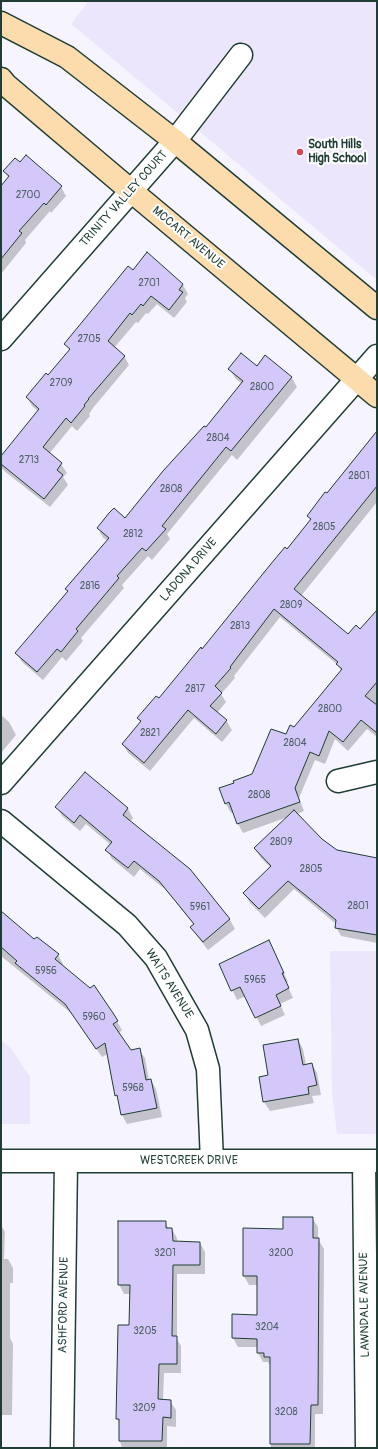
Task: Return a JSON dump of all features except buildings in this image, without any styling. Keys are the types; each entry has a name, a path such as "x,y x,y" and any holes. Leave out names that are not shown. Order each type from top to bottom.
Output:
{"main road":[{"path":"1,23 66,58 175,141 377,308"},
{"name":"MCCART AVENUE","path":"1,79 6,85 130,190 377,396"}],"street":[{"name":"TRINITY VALLEY COURT","path":"1,338 130,190 175,141 241,55"},
{"name":"LADONA DRIVE","path":"1,783 377,356"},
{"path":"338,781 377,772"},
{"name":"WAITS AVENUE","path":"1,822 127,925 156,958 197,1030 208,1069 212,1162"},
{"name":"WESTCREEK DRIVE","path":"1,1161 371,1162"},
{"name":"ASHFORD AVENUE","path":"62,1448 66,1161"},
{"name":"LAWNDALE AVENUE","path":"367,1448 371,1162"}],"shaded area":[{"name":"South Hills High School","path":"89,1 377,1 377,280 71,24"},
{"path":"330,951 377,951 377,1134 337,1134 332,1093"},
{"path":"1,1040 11,1048 30,1077 30,1124 1,1124"}],"place":[{"name":"South Hills High School","path":"300,152"}]}
